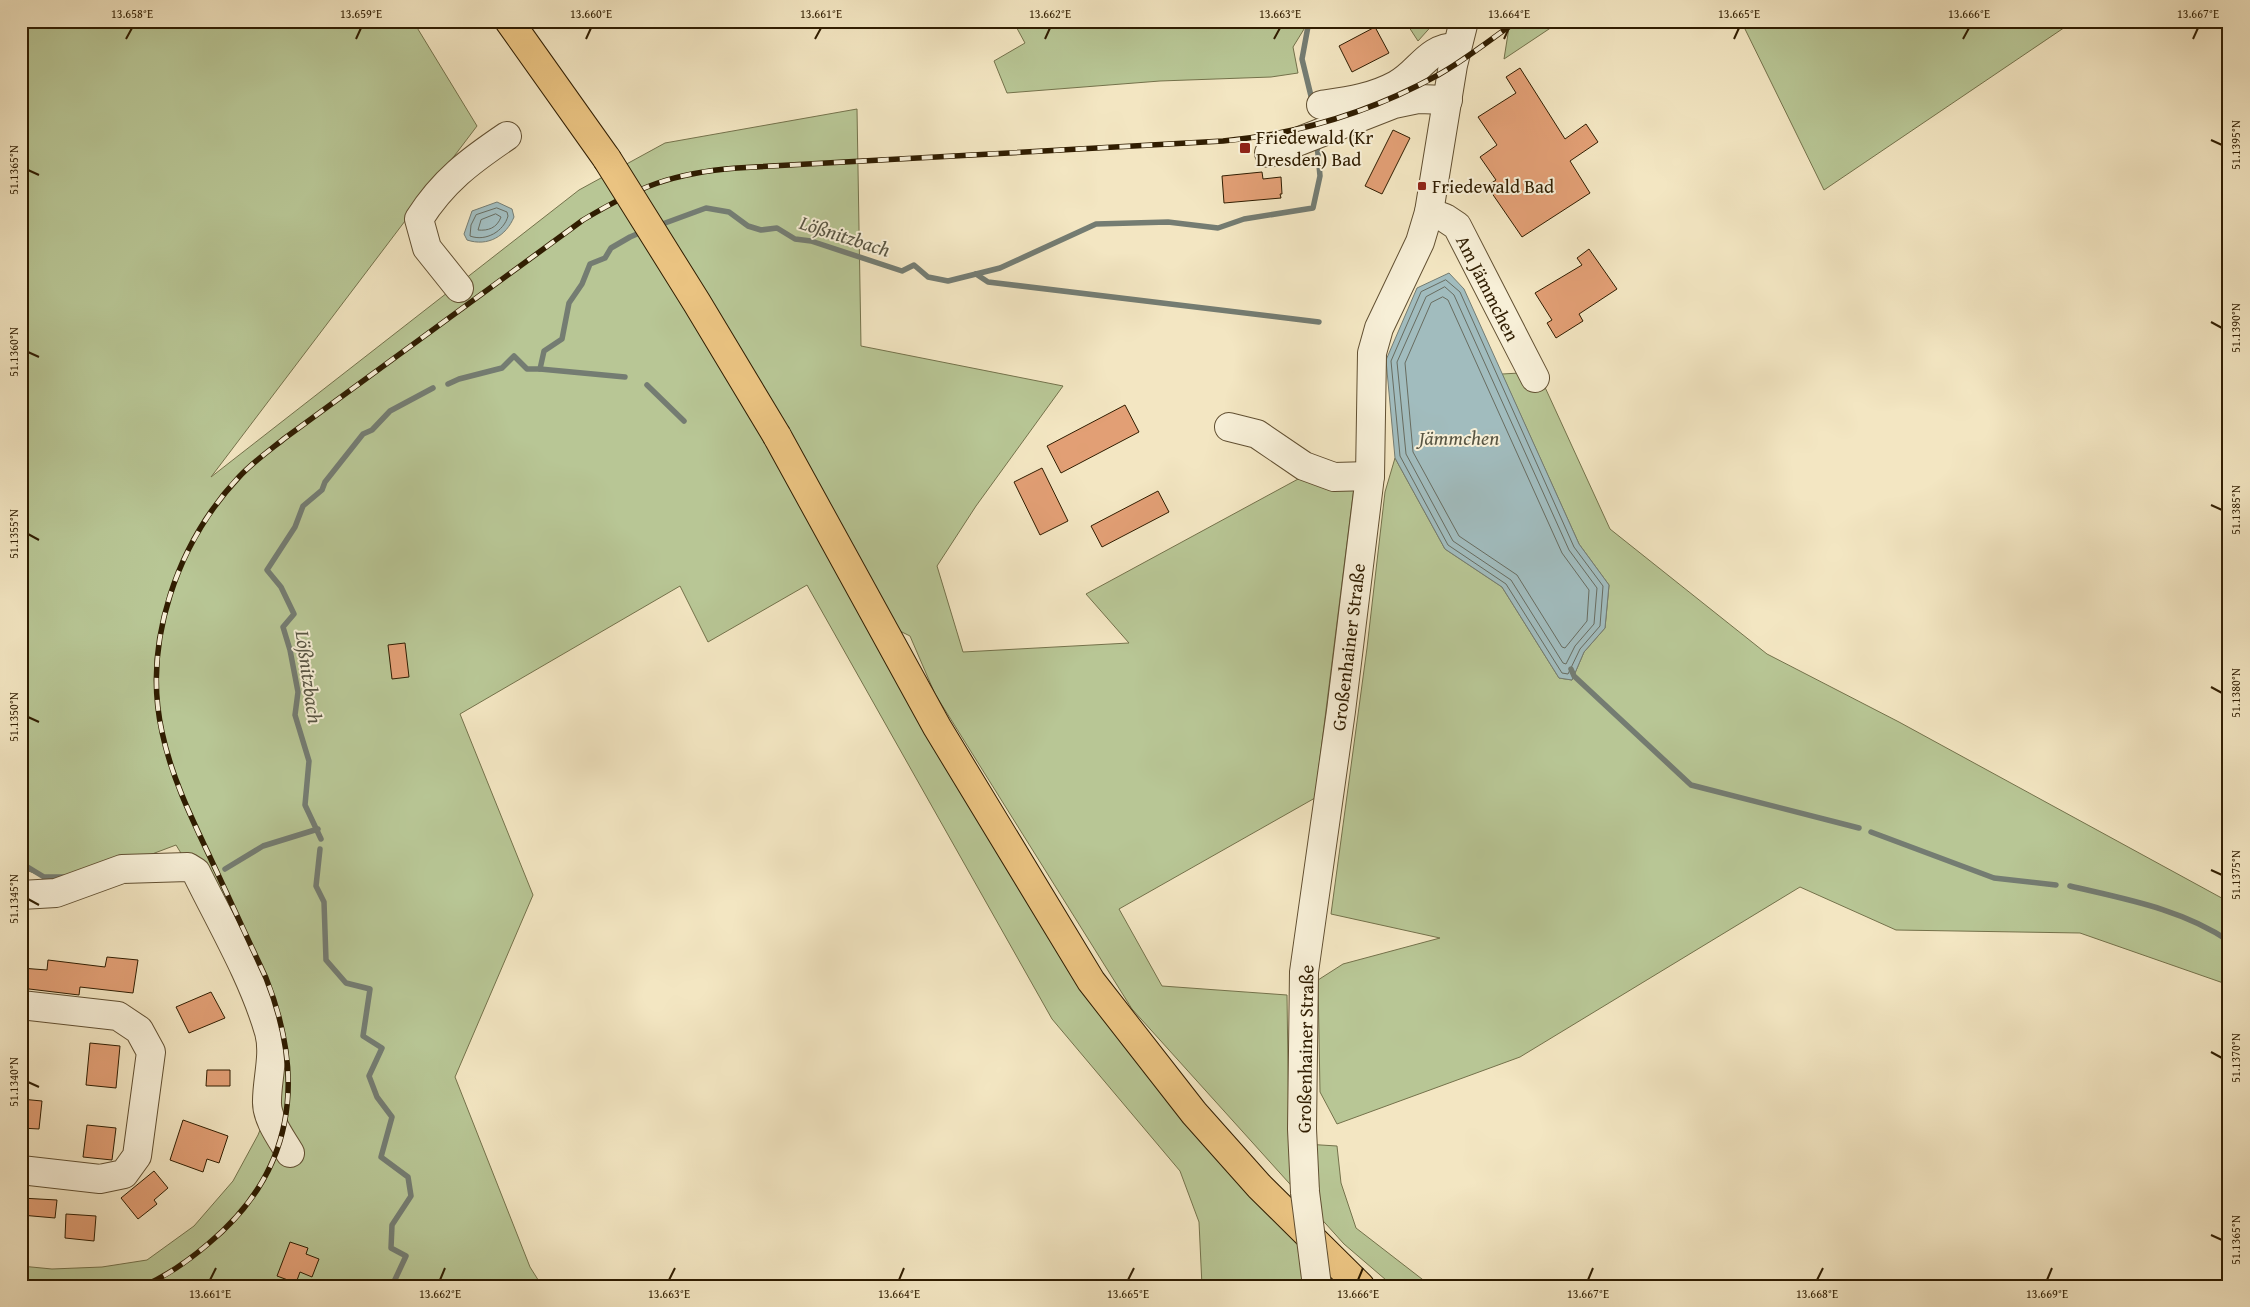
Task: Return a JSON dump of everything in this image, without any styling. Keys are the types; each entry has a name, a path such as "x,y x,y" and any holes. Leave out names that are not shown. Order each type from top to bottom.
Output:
{"main road":[{"path":"508,21 607,159 697,303 777,436 937,728 1091,981 1194,1113 1277,1205 1360,1286"}],"street":[{"name":"Großenhainer Straße","path":"1318,1286 1305,1192 1302,1129 1304,972 1341,712 1370,476 1372,353 1379,328 1420,242 1429,212 1461,34"},
{"path":"1321,105 1364,99 1399,83 1435,52 1445,47 1461,34"},
{"path":"1269,153 1394,104 1418,100 1448,100"},
{"path":"459,288 427,248 419,219 433,196 468,162 507,136"},
{"name":"Am Jämmchen","path":"1429,212 1445,218 1456,226 1535,378"},
{"path":"1230,427 1257,434 1304,466 1319,472 1334,477 1370,476"},
{"path":"21,895 56,893 122,869 188,866 196,872 234,948 270,1034 270,1075 266,1102 274,1125 290,1153"},
{"path":"21,1005 118,1016 139,1030 151,1052 137,1156 124,1174 100,1179 21,1170"}],"green space":[{"path":"21,21 413,21 477,126 211,477 579,190 665,143 857,109 861,346 1063,386 976,506 937,566 963,652 1129,643 1086,594 1300,478 1354,487 1315,798 1119,909 1162,986 1287,995 1289,1143 1337,1146 1341,1183 1356,1228 1431,1286 1393,1286 1344,1244 1132,1009 935,694 910,636 861,612 1181,1113 1339,1286 1202,1286 1199,1222 1180,1171 1052,1019 807,585 708,642 680,586 460,714 533,895 455,1077 530,1267 542,1286 21,1286 21,1266 52,1269 102,1267 147,1260 194,1226 233,1181 258,1135 277,1088 209,899 176,845 67,886 21,868"},
{"path":"1013,21 1309,21 1293,47 1298,73 1271,77 1160,81 1007,93 994,61 1025,43"},
{"path":"1405,21 1436,21 1418,41"},
{"path":"1510,21 1561,21 1504,59"},
{"path":"1754,21 2074,21 1824,190 1744,27"},
{"path":"1538,372 1610,529 1767,654 1899,722 2229,902 2229,985 2080,933 1896,930 1800,887 1520,1057 1337,1124 1320,1092 1318,980 1343,964 1440,938 1331,914 1367,648 1385,492 1395,458 1445,549 1502,587 1559,678 1572,680 1584,652 1605,628 1609,585 1579,544 1502,374"}],"water":[{"path":"497,202 512,209 514,217 511,224 501,234 489,241 475,242 467,240 464,234 472,211"},
{"name":"Jämmchen","path":"1449,273 1464,289 1579,544 1609,585 1605,628 1584,652 1572,680 1559,678 1502,587 1445,549 1395,458 1386,360 1417,288"}],"building":[{"path":"1375,27 1389,53 1352,72 1339,46"},
{"path":"1520,68 1565,139 1586,124 1598,142 1570,161 1590,193 1522,237 1487,186 1496,180 1480,157 1497,145 1478,117 1516,93 1506,77"},
{"path":"1393,130 1410,138 1382,194 1365,186"},
{"path":"1262,172 1263,179 1281,177 1281,198 1224,203 1222,176"},
{"path":"1589,249 1617,289 1579,314 1583,321 1556,338 1547,323 1552,320 1535,293 1582,265 1577,258"},
{"path":"1125,405 1139,432 1061,473 1047,446"},
{"path":"1042,468 1068,521 1040,535 1014,482"},
{"path":"1158,491 1169,512 1102,547 1091,526"},
{"path":"405,643 409,677 392,679 388,645"},
{"path":"107,957 138,960 133,993 80,987 79,995 21,988 21,968 47,970 48,960 105,967"},
{"path":"211,992 225,1018 189,1033 176,1007"},
{"path":"90,1043 120,1046 116,1088 86,1085"},
{"path":"207,1070 230,1070 230,1086 206,1086"},
{"path":"21,1099 42,1101 39,1129 21,1128"},
{"path":"183,1120 228,1136 219,1163 207,1159 203,1172 170,1160"},
{"path":"87,1125 116,1128 112,1160 83,1157"},
{"path":"154,1171 168,1188 154,1200 157,1204 138,1219 121,1198"},
{"path":"21,1198 57,1200 55,1218 21,1215"},
{"path":"66,1214 96,1216 94,1241 65,1238"},
{"path":"290,1242 308,1248 306,1254 319,1259 312,1277 300,1272 296,1283 277,1276"}],"waterway":[{"name":"Lößnitzbach","path":"1309,21 1302,59 1311,96"},
{"name":"Lößnitzbach","path":"657,226 706,208 729,212 748,226 761,230 777,228 795,239 811,241 902,271 914,265 928,277 948,281 1000,268 1096,224 1168,222 1218,228 1244,219 1313,208 1320,176 1317,144"},
{"name":"Lößnitzbach","path":"448,384 459,379 502,368 514,356 527,369 540,369 544,351 562,339 569,303 582,284 590,264 605,258 611,248 644,231"},
{"path":"976,274 988,282 1319,322"},
{"path":"540,369 625,377"},
{"path":"647,385 684,421"},
{"name":"Lößnitzbach","path":"321,839 305,805 309,761 295,715 298,692 290,650 283,627 294,614 281,587 267,570 295,527 303,506 322,490 325,482 363,434 372,430 390,411 433,388"},
{"path":"1571,669 1574,676 1691,785 1859,828"},
{"path":"225,869 263,846 318,829"},
{"path":"1871,832 1994,878 2056,885"},
{"name":"Lößnitzbach","path":"320,849 316,886 324,902 326,960 346,983 370,989 363,1036 382,1048 369,1076 377,1097 392,1117 381,1157 408,1177 411,1196 392,1225 391,1248 406,1256 392,1286"},
{"path":"21,863 44,877 68,877"},
{"path":"2070,886 2173,913 2211,930 2229,941"}],"railway":[{"path":"144,1286 170,1272 193,1256 237,1216 259,1186 275,1155 285,1122 288,1088 286,1052 279,1015 266,978 182,795 166,748 157,698 157,663 161,629 170,595 198,532 217,503 250,466 285,438 583,220 639,190 656,184 693,174 737,168 1223,141 1279,133 1307,127 1361,110 1413,88 1458,63 1517,21"}],"place":[{"name":"Friedewald (Kr Dresden) Bad","path":"1245,148"},
{"name":"Friedewald Bad","path":"1422,186"}]}
